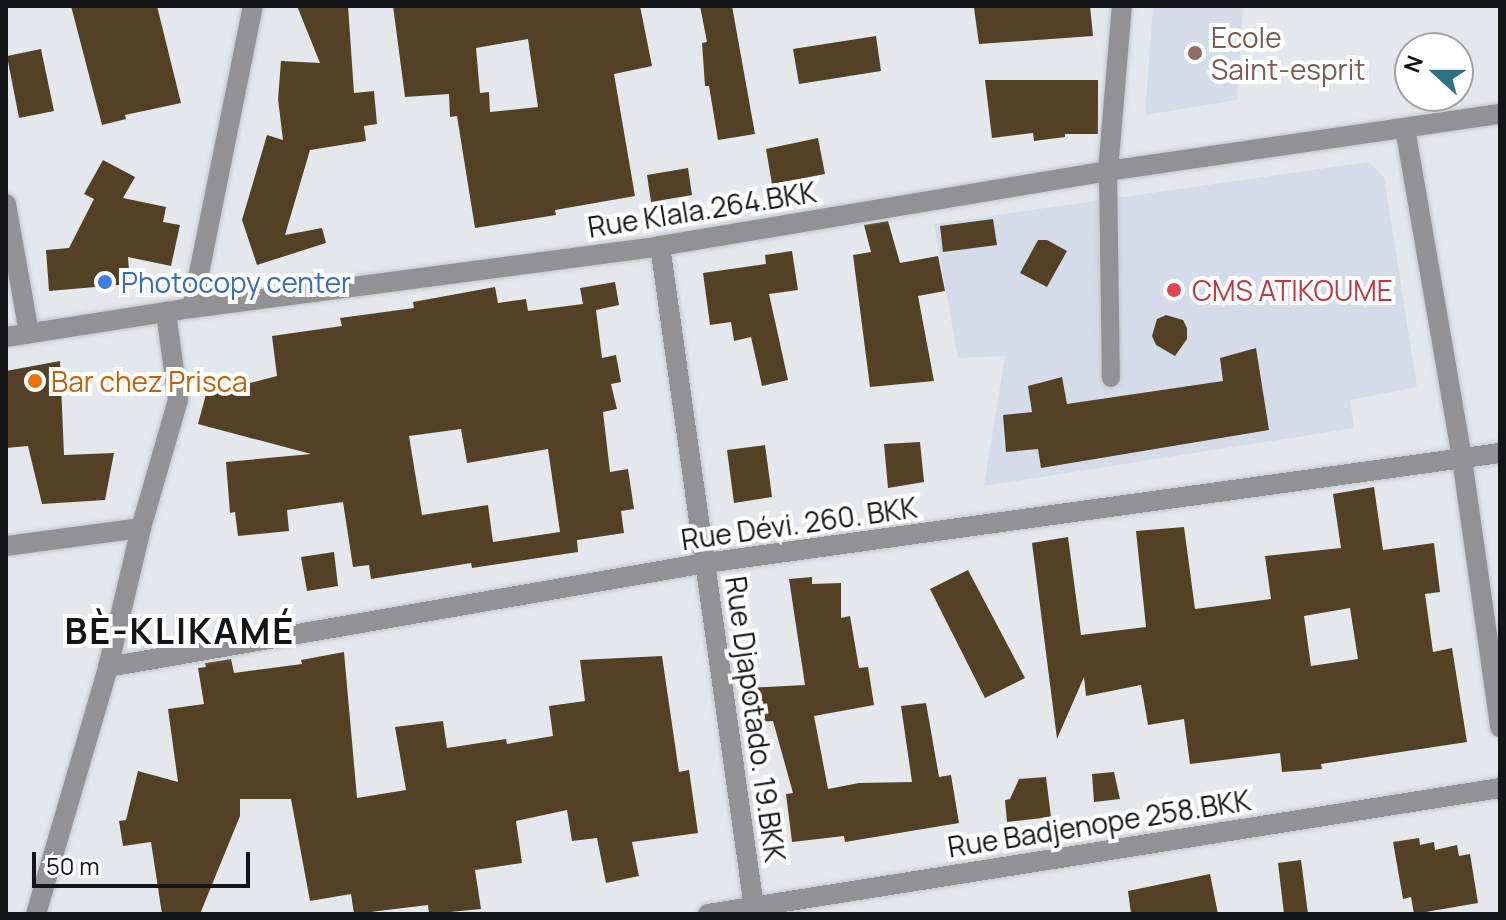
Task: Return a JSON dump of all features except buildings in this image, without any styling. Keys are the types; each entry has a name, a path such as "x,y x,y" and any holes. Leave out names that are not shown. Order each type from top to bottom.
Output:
{"street":[{"path":"192,308 253,6"},
{"path":"1108,171 1122,6"},
{"name":"Rue Klala.264.BKK","path":"6,337 192,308 660,246 1108,171 1500,114"},
{"path":"1405,128 1462,459 1500,727"},
{"path":"6,204 29,333"},
{"name":"Rue Djapotado. 19.BKK","path":"660,246 754,910"},
{"path":"36,914 108,667 141,528 178,400 166,312"},
{"name":"Rue Dévi. 260. BKK","path":"108,667 706,563 1500,453"},
{"path":"6,546 141,528"},
{"name":"Rue Badjenope 258.BKK","path":"708,914 754,910 1500,788"}],"lane":[{"path":"1108,171 1111,378"}],"shaded area":[{"name":"Ecole Saint-esprit","path":"1153,6 1243,6 1237,100 1145,115"},
{"name":"CMS ATIKOUME","path":"1368,162 1384,177 1417,387 1350,400 1354,428 984,486 1005,356 958,358 934,224"}],"place":[{"name":"Ecole Saint-esprit","path":"1195,53"},
{"name":"Photocopy center","path":"105,282"},
{"name":"CMS ATIKOUME","path":"1174,290"},
{"name":"Bar chez Prisca","path":"35,381"}],"district":[{"name":"BÈ-KLIKAMÉ","path":"180,631"}]}
